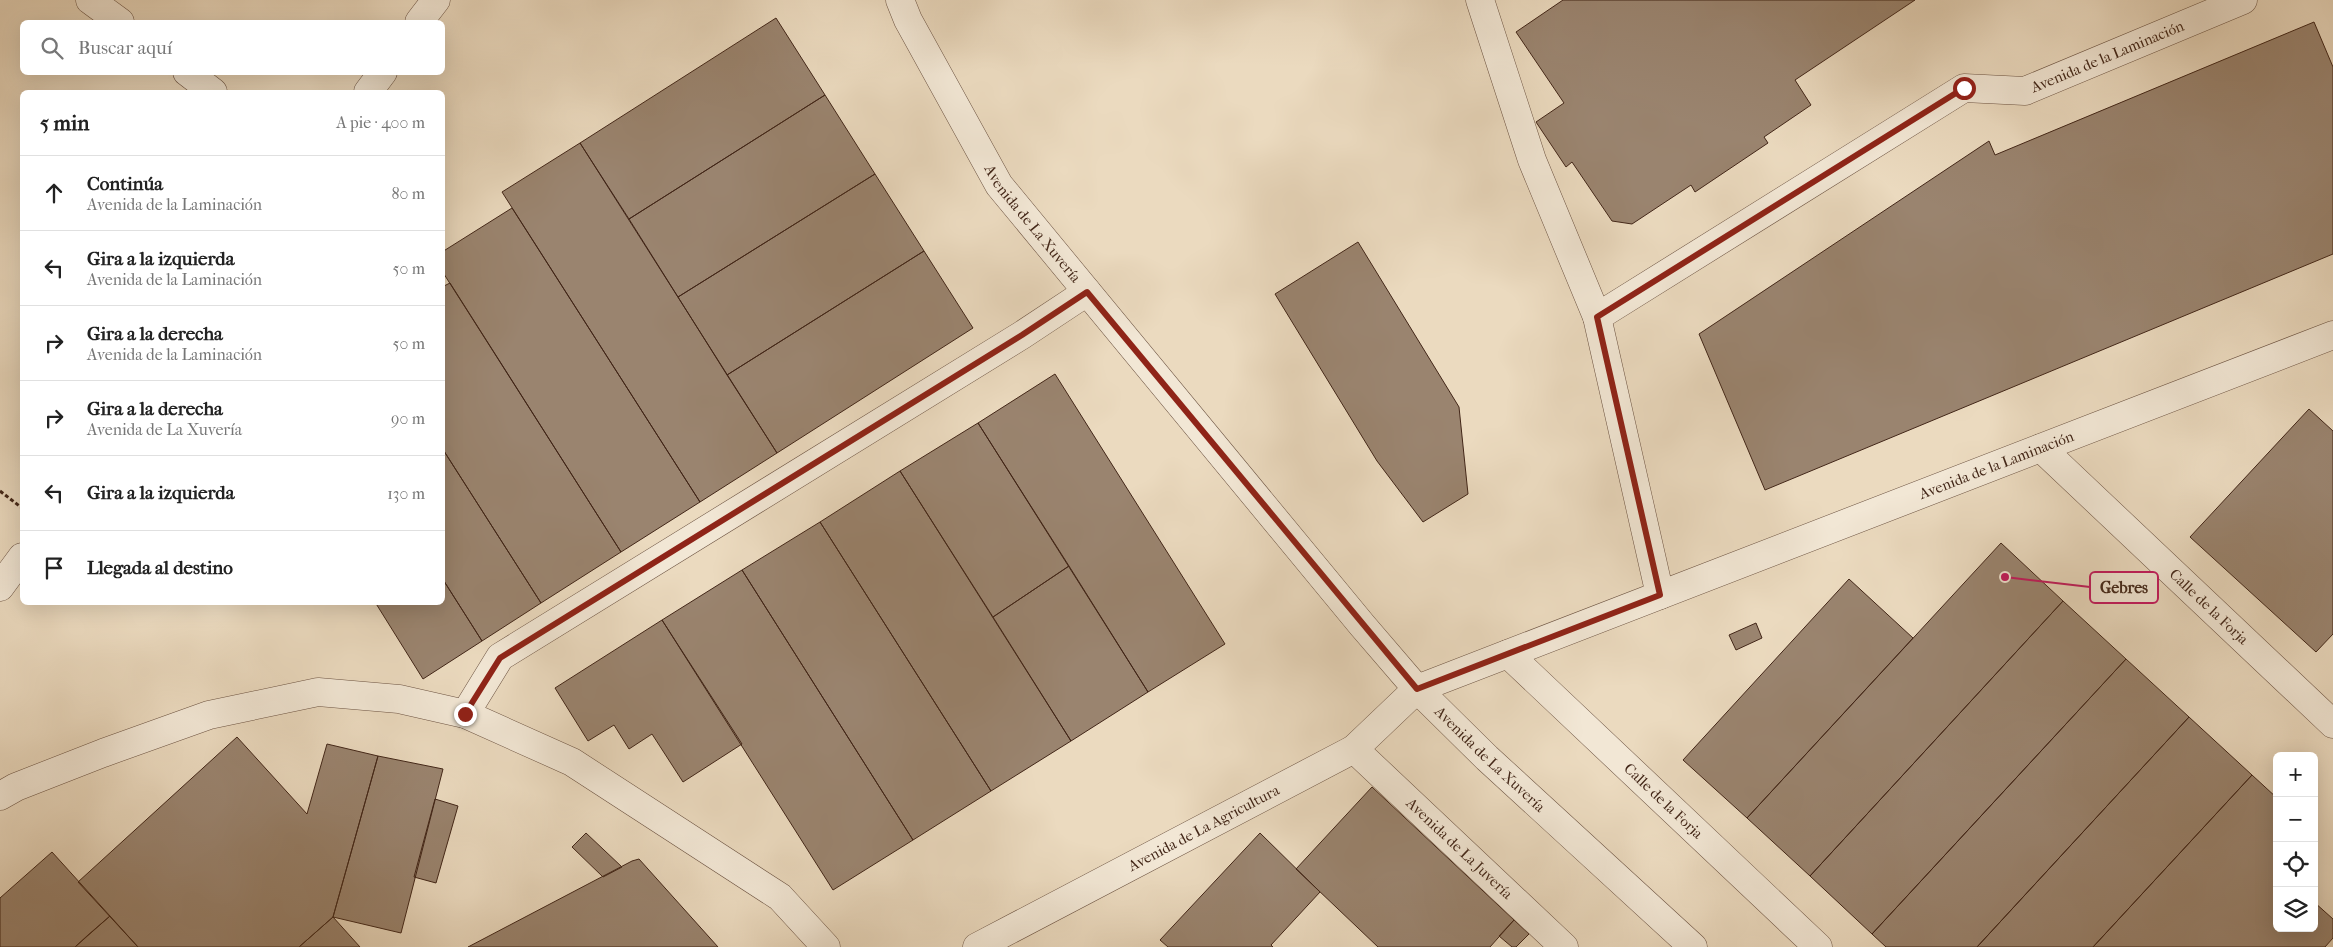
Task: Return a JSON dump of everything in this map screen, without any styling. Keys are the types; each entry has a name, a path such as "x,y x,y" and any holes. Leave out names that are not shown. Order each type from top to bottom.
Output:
{"street":[{"path":"90,0 117,20"},
{"path":"421,20 436,0"},
{"name":"Avenida de La Xuvería","path":"900,0 908,20 999,185 1417,689 1487,758 1694,947"},
{"path":"1480,0 1532,160 1597,317 1660,595"},
{"name":"Avenida de la Laminación","path":"1597,317 1964,88 2025,91 2243,0"},
{"path":"190,75 210,90"},
{"path":"370,90 381,75"},
{"path":"465,714 500,658 1022,335 1087,292"},
{"name":"Avenida de la Laminación","path":"1417,689 2333,335"},
{"name":"Calle de la Forja","path":"2041,448 2333,724"},
{"path":"0,587 20,560"},
{"name":"Calle de la Forja","path":"1508,654 1818,947"},
{"name":"Avenida de La Agricultura","path":"977,947 1354,749 1417,689"},
{"path":"0,796 16,787 209,715 318,692 399,699 465,714 572,762 780,897 826,947"},
{"name":"Avenida de La Juvería","path":"1354,749 1564,947"}],"path":[{"path":"0,491 20,506"}],"building":[{"path":"1563,0 1915,0 1795,80 1811,105 1764,137 1768,143 1695,192 1691,185 1632,224 1612,221 1572,162 1566,167 1536,122 1564,103 1516,32"},
{"path":"776,18 825,95 629,219 580,143"},
{"path":"2314,22 2333,67 2333,254 1765,490 1699,334 1989,141 1995,155"},
{"path":"825,95 875,174 678,297 629,219"},
{"path":"580,143 777,453 700,502 502,192"},
{"path":"875,174 924,251 727,375 678,297"},
{"path":"512,208 700,502 621,552 445,276 445,250"},
{"path":"1358,242 1459,407 1468,494 1423,522 1377,461 1275,294"},
{"path":"924,251 973,328 777,453 727,375"},
{"path":"450,283 621,552 541,603 445,453 445,286"},
{"path":"1055,374 1225,644 1148,692 978,423"},
{"path":"2309,409 2333,431 2333,634 2316,652 2190,537"},
{"path":"978,423 1069,566 993,617 900,471"},
{"path":"445,453 541,603 482,641 445,583"},
{"path":"900,471 1071,741 991,791 820,522"},
{"path":"820,522 991,791 913,840 742,570"},
{"path":"2001,543 2063,601 1810,876 1747,818"},
{"path":"1069,566 1148,692 1071,741 993,617"},
{"path":"742,570 913,840 833,890 662,620"},
{"path":"1849,579 1913,638 1747,818 1683,760"},
{"path":"445,583 482,641 423,679 377,605 445,605"},
{"path":"2063,601 2126,659 1872,934 1810,876"},
{"path":"662,620 742,744 683,782 652,734 629,749 614,725 588,741 555,688"},
{"path":"1756,623 1762,638 1736,650 1729,635"},
{"path":"2126,659 2189,717 1977,947 1886,947 1872,934"},
{"path":"2189,717 2252,775 2093,947 1977,947"},
{"path":"237,737 307,814 327,744 378,756 333,917 299,947 138,947 78,882"},
{"path":"378,756 443,769 401,933 333,917"},
{"path":"2252,775 2273,794 2273,932 2318,932 2318,906 2333,919 2333,938 2325,947 2093,947"},
{"path":"1372,787 1514,920 1490,947 1378,947 1296,869"},
{"path":"435,799 458,806 436,883 414,877"},
{"path":"586,833 622,867 603,877 572,847"},
{"path":"1260,833 1320,892 1271,945 1273,947 1168,947 1160,940"},
{"path":"52,852 110,916 75,947 0,947 0,898"},
{"path":"639,859 718,947 468,947 632,861"},
{"path":"110,916 138,947 75,947 88,935"},
{"path":"333,917 360,947 299,947"},
{"path":"1514,920 1529,934 1516,947 1512,947 1499,936"}],"place":[{"name":"Gebres","path":"2005,577"}],"route":[{"path":"465,714 500,658 1022,335 1087,292 1417,689 1464,673 1660,595 1597,317 1964,88"}]}
